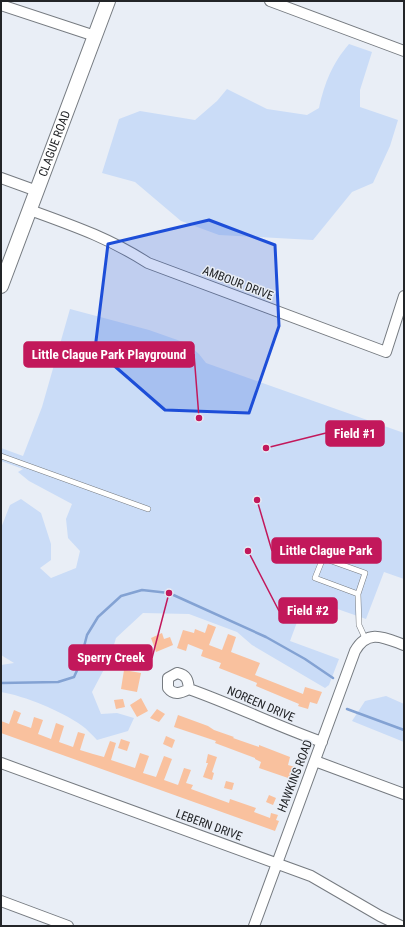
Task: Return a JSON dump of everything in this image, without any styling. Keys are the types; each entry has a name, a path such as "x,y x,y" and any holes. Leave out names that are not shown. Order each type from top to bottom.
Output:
{"main road":[{"name":"CLAGUE ROAD","path":"1,286 4,267 30,210 108,1"}],"street":[{"path":"270,1 404,51"},
{"path":"1,5 95,36"},
{"path":"1,178 37,191"},
{"name":"AMBOUR DRIVE","path":"30,210 99,236 124,248 148,263 386,352 404,296"},
{"path":"365,638 378,637 404,645"},
{"name":"HAWKINS ROAD","path":"254,926 355,651 365,638"},
{"name":"NOREEN DRIVE","path":"190,689 232,705 288,730 322,742"},
{"path":"315,761 404,794"},
{"name":"LEBERN DRIVE","path":"1,763 311,876 380,916 401,926"},
{"path":"1,901 68,926"}],"lane":[{"path":"1,456 148,509"},
{"path":"358,594 315,578 323,558 365,573 358,594 359,626 365,638"}],"highlighted area":[{"path":"209,220 275,245 279,326 249,413 165,410 95,349 108,244"}],"shaded area":[{"path":"349,44 372,52 360,90 360,107 398,120 390,146 373,183 352,192 313,240 219,235 181,221 135,182 102,173 119,119 140,111 195,120 217,101 227,89 267,109 307,115 319,108 330,74 343,51"},
{"path":"70,309 149,330 186,343 199,354 206,363 404,433 404,579 384,572 366,619 306,598 290,641 339,659 329,685 325,688 252,645 237,632 189,614 143,613 116,638 110,658 92,692 101,714 117,713 134,718 128,731 97,740 83,727 53,709 11,694 1,692 1,665 14,663 1,655 1,528 10,505 21,499 41,513 51,544 51,560 40,568 51,578 76,568 80,551 68,538 66,519 72,504 29,481 18,472 23,469 1,461 1,448 23,456 42,407"},
{"path":"386,696 404,704 404,742 352,721 365,701"}],"building":[{"path":"208,624 216,627 209,645 222,650 228,634 236,637 231,652 260,663 255,675 303,694 305,687 322,692 317,704 310,702 308,709 298,706 299,704 256,686 257,683 219,668 221,663 201,656 203,650 188,644 186,651 177,648 183,630 194,633 195,629 205,633"},
{"path":"162,633 164,639 170,637 173,645 156,652 151,638"},
{"path":"143,646 153,654 144,667 134,659"},
{"path":"124,670 141,673 137,692 121,689"},
{"path":"141,698 148,711 137,717 130,705"},
{"path":"123,699 125,707 116,709 114,700"},
{"path":"157,709 165,714 159,722 150,718"},
{"path":"14,710 21,713 17,723 31,728 34,717 43,720 38,734 51,739 56,723 64,726 59,742 73,747 78,732 85,734 80,750 104,757 110,741 116,743 111,760 135,768 140,753 149,756 143,773 156,777 164,756 172,759 164,780 178,785 184,768 191,770 186,783 193,785 191,789 229,803 230,799 256,808 254,812 270,818 271,813 278,815 276,820 279,821 275,831 1,733 1,721 9,724"},
{"path":"178,715 208,726 214,730 234,737 233,738 259,747 259,745 290,757 288,765 295,767 291,779 259,768 261,762 255,758 215,743 216,741 174,727"},
{"path":"166,736 175,740 172,748 163,744"},
{"path":"121,739 130,742 127,751 118,748"},
{"path":"208,754 217,757 212,772 214,773 212,780 203,777 208,763 206,763"},
{"path":"226,781 234,783 232,790 224,788"},
{"path":"269,795 276,798 273,805 266,802"}],"waterway":[{"path":"1,683 58,682 74,677 79,666 87,635 98,617 121,596 142,590 169,593 266,637 305,659 333,678"},
{"path":"347,709 404,730"}],"place":[{"name":"Little Clague Park Playground","path":"199,418"},
{"name":"Field #1","path":"266,448"},
{"name":"Little Clague Park","path":"257,500"},
{"name":"Field #2","path":"248,551"},
{"name":"Sperry Creek","path":"169,593"}]}
